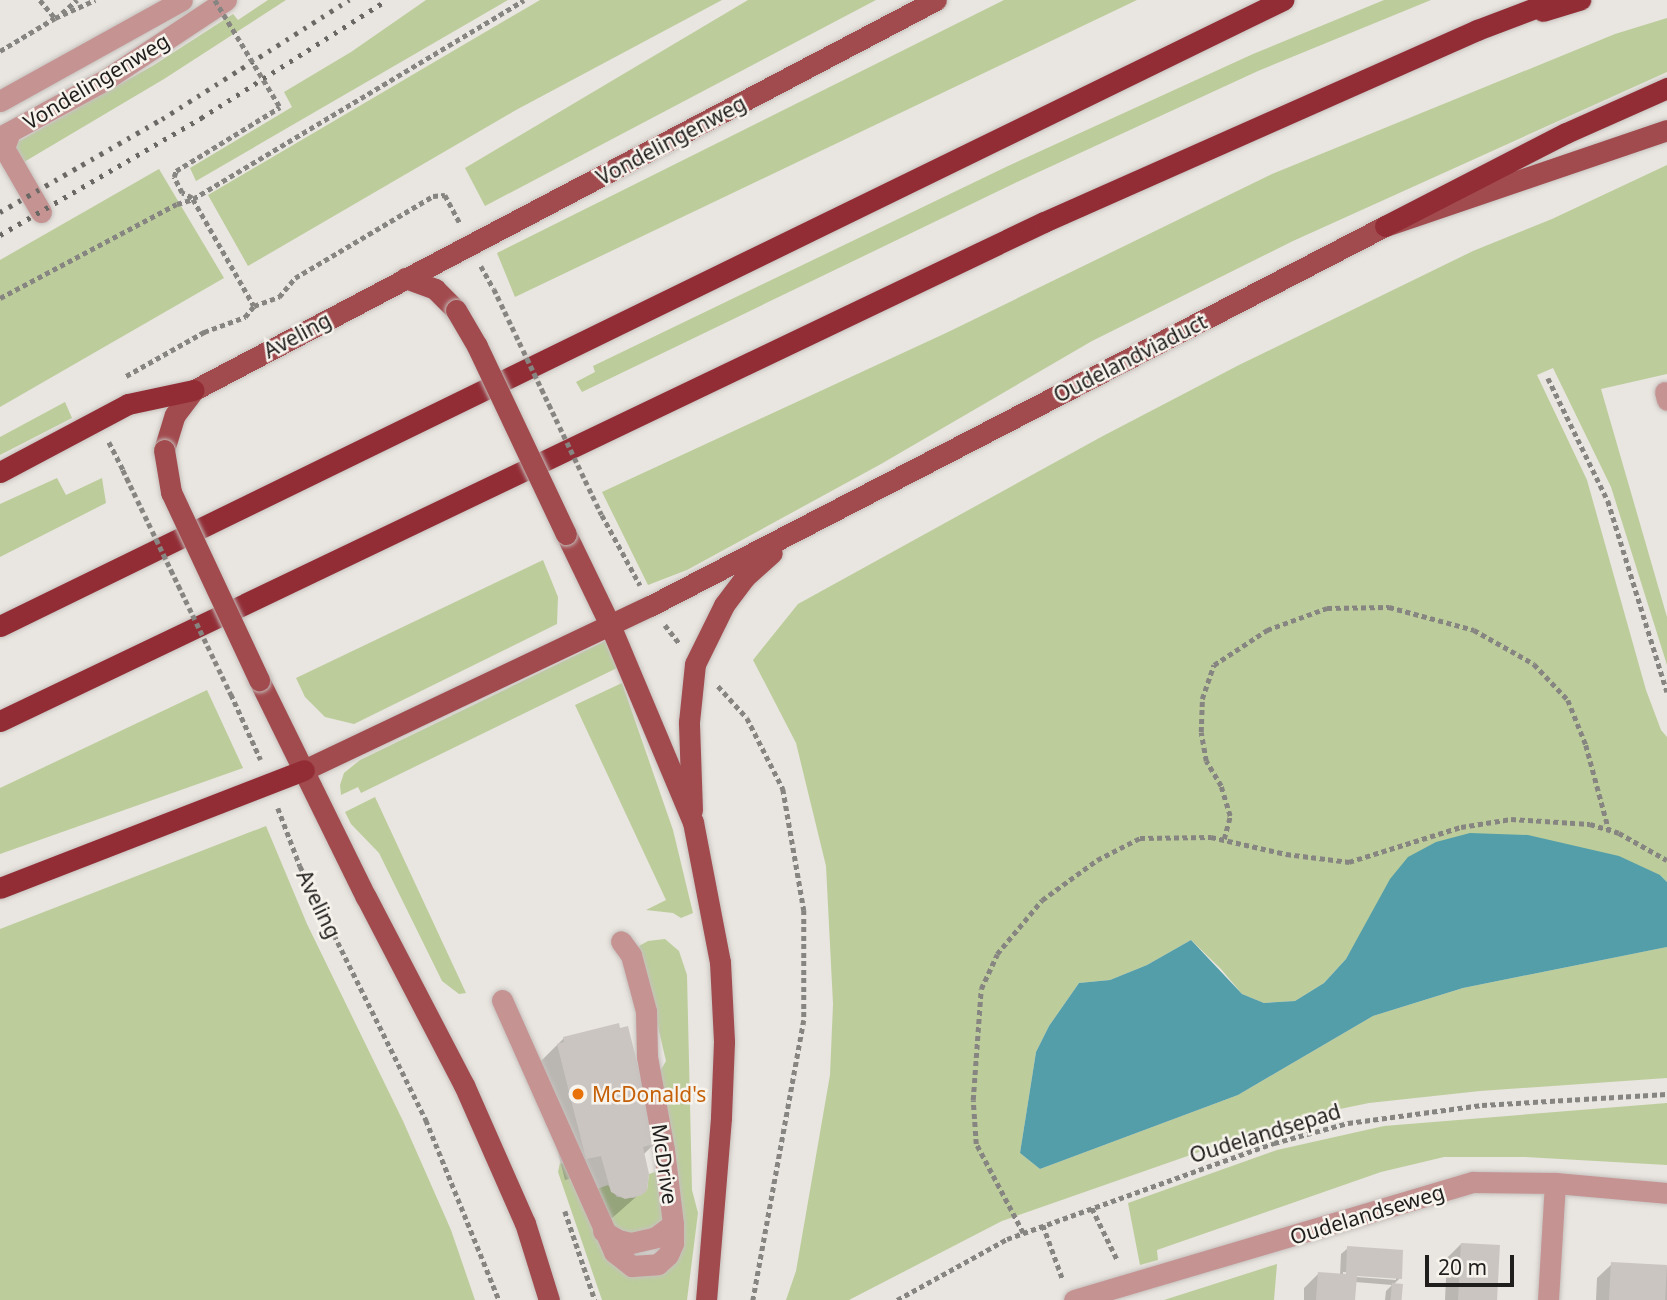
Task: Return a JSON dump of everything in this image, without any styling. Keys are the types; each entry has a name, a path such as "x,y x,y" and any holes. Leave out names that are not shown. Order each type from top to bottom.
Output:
{"highway":[{"path":"0,626 1283,0"},
{"path":"0,721 1044,222 1477,30 1556,0"},
{"path":"1477,30 1580,0"},
{"path":"1385,226 1566,133 1667,88"},
{"path":"0,472 128,404 194,390"},
{"path":"0,888 304,770"}],"main road":[{"name":"Vondelingenweg","path":"405,278 936,0"},
{"name":"Oudelandviaduct","path":"610,625 799,531 1385,226 1667,130"},
{"path":"405,278 435,289 456,310 477,345 610,625 693,822"},
{"name":"Aveling","path":"405,278 194,390 175,415 164,450 171,492 259,680 464,1085 525,1223 548,1300"},
{"path":"706,1300 721,1118 724,1042 720,962 693,822 689,722 695,664 724,605 744,577 799,531"},
{"path":"304,770 610,625"}],"street":[{"name":"Vondelingenweg","path":"0,101 182,0"},
{"name":"Vondelingenweg","path":"3,128 105,80 226,0"},
{"path":"3,128 4,148 41,212"},
{"name":"McDrive","path":"502,1000 603,1231 622,1261 644,1268 658,1264 668,1255 673,1243 673,1224 664,1150 647,1056 646,1011 631,955 621,941"},
{"name":"Oudelandseweg","path":"1070,1294 1125,1293 1473,1182 1555,1183 1667,1193"},
{"path":"1548,1300 1555,1183"}],"path":[{"path":"40,0 55,18"},
{"path":"55,18 77,0"},
{"path":"0,51 55,18 95,0"},
{"path":"215,0 280,107 176,171 174,177 182,192 193,199 254,306"},
{"path":"0,298 193,199 298,133 524,0"},
{"name":"Aveling","path":"115,383 204,332 236,322 254,306 279,297 295,278 440,194 449,201 494,289 602,515"},
{"path":"1548,379 1608,501 1667,692"},
{"name":"Aveling","path":"122,470 231,694 270,785 300,866 426,1120 499,1300"},
{"path":"1224,839 1230,816 1221,786 1206,761 1201,732 1202,698 1214,665 1267,630 1327,608 1389,607 1474,630 1534,664 1568,700 1586,745 1609,830"},
{"path":"747,718 783,789 804,910 804,1020 753,1300"},
{"path":"1023,1233 976,1144 972,1100 976,1021 981,989 997,954 1042,900 1097,860 1140,838 1164,836 1224,839 1286,854 1349,862 1461,827 1511,819 1590,824 1609,830 1667,860"},
{"name":"Oudelandsepad","path":"897,1300 972,1256 1043,1225 1274,1143 1348,1123 1482,1105 1667,1094"},
{"path":"1092,1208 1121,1269 1125,1293"},
{"path":"1043,1225 1070,1294"}],"green space":[{"path":"268,0 286,0 164,79 24,162 14,144 154,65 233,14 238,20"},
{"path":"426,0 508,0 196,181 190,168 292,107 284,92 351,52"},
{"path":"540,0 722,0 516,110 248,266 208,195"},
{"path":"748,0 876,0 485,206 465,168"},
{"path":"1004,0 1137,0 515,297 497,253"},
{"path":"1384,0 1431,0 1258,71 1015,183 582,392 576,382 595,372 593,366 1008,166 1253,54"},
{"path":"1667,18 1667,72 1293,241 1092,341 881,464 687,570 648,585 602,492 946,333 1272,174 1615,34"},
{"path":"1667,165 1667,374 1601,389 1667,617 1667,665 1611,487 1553,368 1537,375 1587,480 1646,690 1661,730 1667,737 1667,882 1660,875 1366,925 1346,959 1324,983 1295,1001 1264,1003 1242,994 1191,940 1147,965 1110,980 1079,983 1049,1026 1036,1052 1020,1153 1040,1169 1238,1095 1373,1016 1463,988 1667,947 1667,1078 1480,1091 1369,1103 1296,1118 1002,1221 849,1300 786,1300 796,1271 830,1075 833,1004 826,866 796,743 753,660 798,604 1101,437 1239,365 1473,251 1552,219"},
{"path":"159,169 224,278 0,407 0,260"},
{"path":"65,402 72,418 0,455 0,437"},
{"path":"57,478 66,495 102,478 106,503 0,557 0,504"},
{"path":"543,560 558,597 557,624 354,724 325,717 305,697 296,678"},
{"path":"605,641 617,668 361,793 358,787 341,795 340,785 344,773 360,760"},
{"path":"622,683 673,830 693,913 681,918 673,913 646,910 666,900 575,705"},
{"path":"207,690 243,768 0,854 0,788"},
{"path":"375,797 466,993 459,994 442,981 379,853 351,824 345,812"},
{"path":"266,826 307,924 403,1121 451,1230 475,1300 0,1300 0,929"},
{"path":"665,939 679,951 687,975 692,1190 698,1213 687,1300 602,1300 558,1172 560,1163 564,1164 613,1263 679,1254 684,1242 659,1073 666,1061 639,946 648,941"},
{"path":"1667,1103 1667,1165 1525,1157 1444,1157 1381,1172 1157,1250 1158,1260 1140,1265 1128,1203 1277,1150 1384,1126"},
{"path":"661,1170 665,1222 639,1234 618,1231 611,1224 594,1190 608,1185 617,1197 634,1198 647,1190 649,1174"},
{"path":"1277,1264 1274,1300 1164,1300"}],"water":[{"path":"1470,833 1528,835 1619,856 1660,875 1667,882 1667,947 1463,988 1373,1016 1238,1095 1040,1169 1020,1153 1036,1052 1049,1026 1079,983 1110,980 1147,965 1191,940 1242,994 1264,1003 1295,1001 1324,983 1346,959 1390,879 1408,857 1436,842"}],"building":[{"path":"619,1023 620,1028 628,1026 657,1143 643,1147 649,1174 647,1190 642,1195 625,1199 611,1192 601,1156 586,1159 557,1044 564,1042 563,1037"},
{"path":"1461,1243 1500,1245 1497,1300 1458,1300"},
{"path":"1347,1246 1403,1250 1402,1279 1357,1276 1355,1300 1316,1300 1318,1272 1346,1274"},
{"path":"1611,1262 1667,1265 1665,1300 1609,1300"},
{"path":"1392,1283 1403,1284 1402,1300 1391,1300"}],"railway":[{"path":"0,212 162,119 349,0"},
{"path":"0,235 201,118 387,0"}],"place":[{"name":"McDonald's","path":"578,1094"}]}
